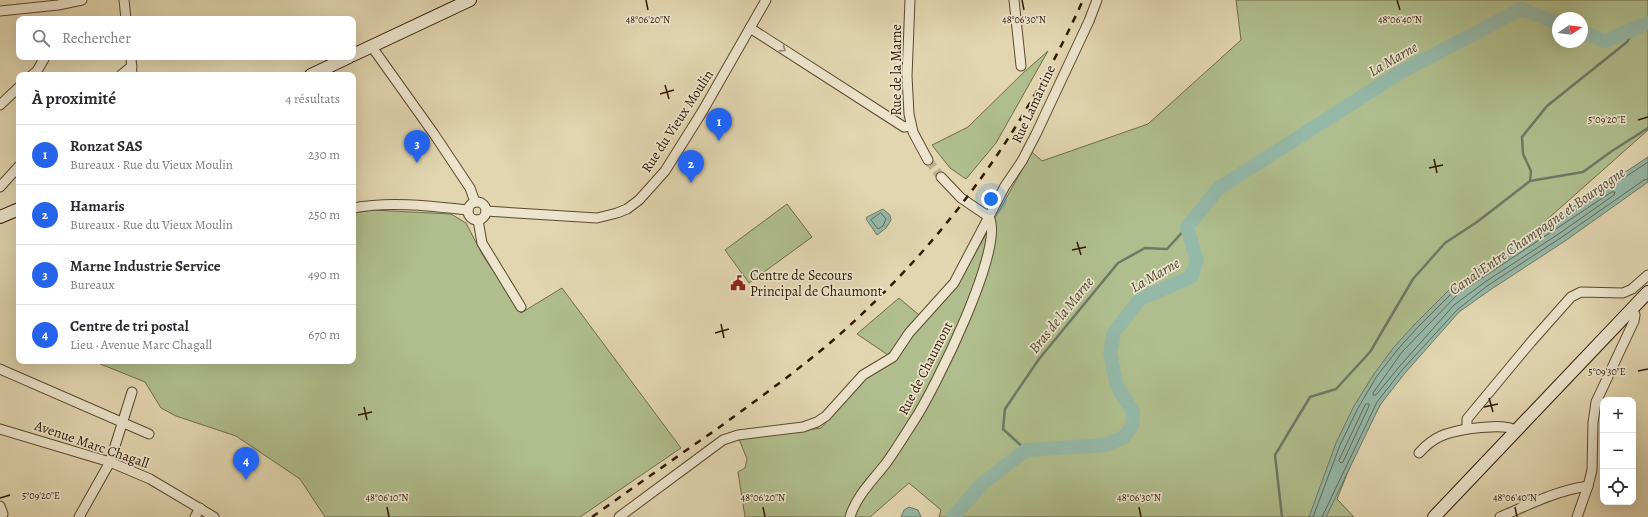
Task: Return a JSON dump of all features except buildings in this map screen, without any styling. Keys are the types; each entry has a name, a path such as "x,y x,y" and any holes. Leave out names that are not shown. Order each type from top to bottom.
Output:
{"street":[{"path":"11,0 12,10"},
{"path":"0,11 75,3 82,0"},
{"path":"124,0 126,16"},
{"path":"356,54 470,0"},
{"name":"Rue du Vieux Moulin","path":"486,211 597,218 616,213 639,200 665,170 702,112 766,0"},
{"name":"Rue de la Marne","path":"910,0 907,76 908,107 911,126 928,160"},
{"path":"1014,0 1021,66"},
{"name":"Rue Lamartine","path":"619,517 724,440 738,435 810,426 826,416 864,375 893,357 909,333 954,283 1005,186 1022,161 1036,134 1089,21 1097,0"},
{"path":"750,28 904,127 911,126"},
{"path":"372,46 470,188 475,202"},
{"path":"35,72 43,60"},
{"path":"317,72 343,60"},
{"path":"0,105 16,90"},
{"path":"0,187 16,169"},
{"path":"941,177 961,198 989,217"},
{"path":"475,202 482,204 486,211 483,218 478,220 470,218 468,210 470,205 475,202"},
{"path":"356,207 369,205 429,206 468,210"},
{"path":"0,217 16,209"},
{"name":"Rue de Chaumont","path":"850,517 856,503 867,486 888,461 916,418 965,319 986,264 992,227 989,217"},
{"path":"478,220 482,243 521,307"},
{"path":"1467,429 1467,419 1531,342 1571,297 1581,292 1623,293 1632,289 1648,275"},
{"path":"1434,517 1648,292"},
{"path":"1577,517 1592,470 1593,423 1596,402 1634,321 1635,315 1632,308"},
{"path":"0,369 149,434"},
{"path":"79,517 110,462 132,392"},
{"path":"1419,453 1429,442 1447,432 1467,429 1506,427 1512,428 1516,431"},
{"name":"Avenue Marc Chagall","path":"0,429 110,462 150,479 214,517"},
{"path":"1500,517 1552,496 1578,487 1588,486"},
{"path":"0,506 3,514 2,517"},
{"path":"195,517 200,508"}],"green space":[{"path":"1236,0 1648,0 1648,130 1462,295 1399,372 1361,439 1337,499 1354,517 939,517 941,510 909,483 870,517 745,517 738,472 745,468 747,459 739,439 821,428 864,378 897,360 914,333 957,286 1032,152 1042,161 1148,124 1241,40"},
{"path":"1048,51 996,143 966,179 950,168 932,145 968,127 1023,73"},
{"path":"787,204 812,237 749,283 725,250"},
{"path":"372,210 451,214 466,223 482,254 521,313 562,288 681,448 580,517 325,517 300,479 236,436 176,416 161,408 145,382 100,364 356,364 356,213"},
{"path":"899,298 919,315 888,355 857,334"}],"water":[{"name":"Canal Entre Champagne et Bourgogne","path":"1648,157 1648,182 1565,241 1459,312 1405,373 1380,405 1326,517 1309,517 1336,443 1354,406 1374,374 1394,347 1415,324 1452,287"},
{"path":"883,209 890,215 891,220 886,228 877,235 866,219 867,217"},
{"path":"909,507 918,510 921,517 901,517 904,510"}],"waterway":[{"name":"La Marne","path":"953,517 983,483 1026,450 1106,445 1124,437 1132,426 1133,412 1117,386 1110,353 1114,332 1140,299 1191,277 1197,261 1187,227 1219,188 1401,72 1521,9 1552,21"},
{"name":"La Marne","path":"1588,34 1605,41 1648,23"},
{"path":"1530,181 1531,171 1523,154 1522,137 1547,106 1627,42 1635,28"},
{"name":"La Marne","path":"1282,517 1275,455 1310,397 1336,389 1370,352 1413,279 1445,243 1477,222 1530,181 1583,172 1648,128"},
{"name":"Bras de la Marne","path":"1026,450 1003,429 1005,409 1039,359 1118,263 1145,248 1167,249 1187,227"}],"tunnel":[{"path":"928,160 941,177"}],"railway":[{"path":"592,517 779,384 838,336 914,261 979,181 1008,139 1060,48 1083,0"}],"place":[{"name":"Ronzat SAS","path":"719,141"},
{"name":"Marne Industrie Service","path":"417,163"},
{"name":"Hamaris","path":"691,183"},
{"name":"Centre de Secours Principal de Chaumont","path":"738,283"},
{"name":"Centre de tri postal","path":"246,480"}]}
